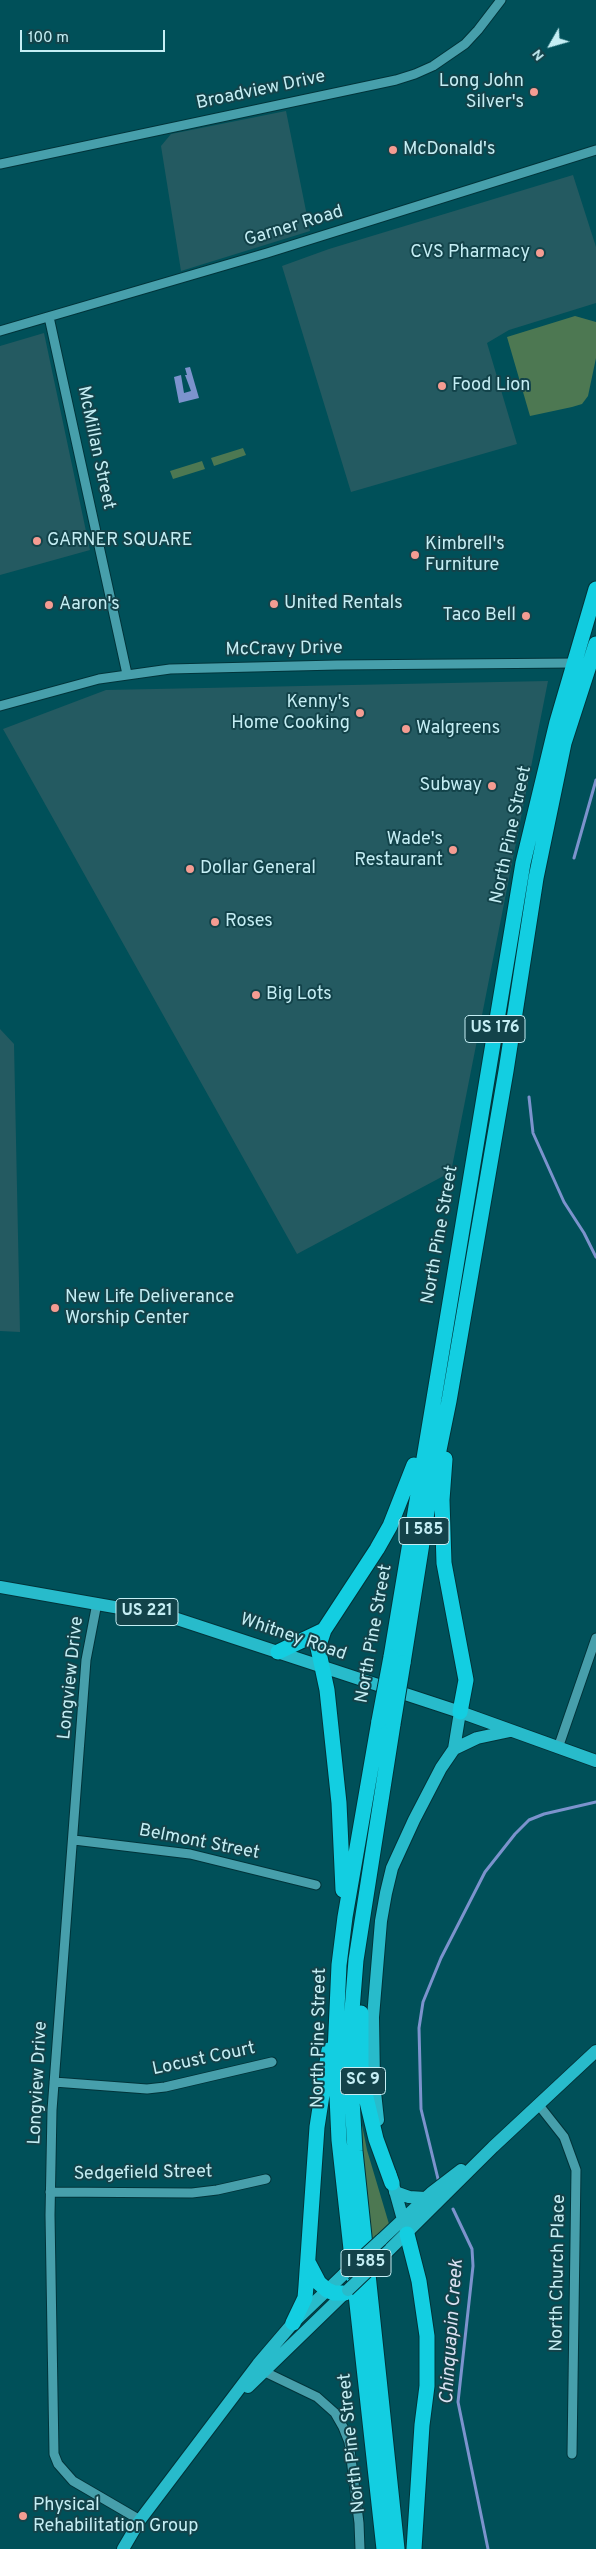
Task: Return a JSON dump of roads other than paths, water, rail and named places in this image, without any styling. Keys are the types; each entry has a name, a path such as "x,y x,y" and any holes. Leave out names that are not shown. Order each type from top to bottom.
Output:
{"highway":[{"name":"North Pine Street","path":"384,2549 339,2140 336,2079 336,2009 345,1917 386,1722 448,1400 506,1071 536,878 564,744 585,670 596,589"},
{"name":"North Pine Street","path":"397,1660 433,1398 523,863 547,760 594,652"},
{"path":"345,1917 339,1803 327,1690 318,1648 324,1630 377,1550 390,1526 409,1482 433,1398"},
{"path":"448,1400 442,1532 448,1593 466,1680 460,1712"},
{"path":"278,1652 324,1630"},
{"name":"North Pine Street","path":"386,1722 355,1976 349,2048 350,2100 397,2549"},
{"name":"SC 9","path":"355,1976 361,2001 361,2066 364,2089 376,2139 393,2187"},
{"name":"SC 9","path":"293,2323 305,2298 309,2264 313,2170 319,2104 336,2009"},
{"path":"405,2227 419,2281 427,2336 427,2386 422,2425 414,2549"},
{"path":"309,2264 319,2283 327,2290 334,2293 346,2291"}],"main road":[{"name":"Whitney Road","path":"0,1587 171,1617 460,1712 596,1761"},
{"path":"425,2198 409,2198 393,2187 376,2110 374,2017 381,1922 392,1868 418,1811 454,1749 460,1712"},
{"path":"454,1749 477,1738 511,1730"},
{"path":"293,2323 381,2240 405,2227 596,2050"},
{"path":"405,2227 425,2198 493,2146"},
{"name":"SC 9","path":"123,2549 140,2520 184,2460 231,2402 262,2368 386,2254 405,2227 393,2187"},
{"name":"SC 9","path":"262,2368 293,2323"}],"street":[{"name":"Broadview Drive","path":"0,164 404,78 433,66 464,44 478,30 501,0"},
{"name":"Garner Road","path":"0,332 596,150"},
{"name":"McMillan Street","path":"49,317 127,674"},
{"name":"McCravy Drive","path":"0,706 61,688 127,674 170,670 337,665 585,670"},
{"name":"Longview Drive","path":"97,1603 86,1660 74,1840 54,2082 50,2192 54,2454 58,2464 73,2481 140,2520"},
{"path":"558,1748 596,1638"},
{"name":"Belmont Street","path":"74,1840 154,1848 190,1854 316,1885"},
{"name":"Locust Court","path":"54,2082 147,2089 165,2087 272,2062"},
{"name":"North Church Place","path":"538,2104 564,2137 576,2170 572,2454"},
{"name":"Sedgefield Street","path":"50,2192 192,2192 217,2190 266,2179"},
{"path":"262,2368 317,2397 334,2412 343,2427 349,2442 359,2523 360,2549"}],"water":[{"path":"190,367 199,398 179,403 174,377 181,375 184,393 191,391 185,375 187,375 185,368"}],"waterway":[{"name":"Chinquapin Creek","path":"574,858 596,780"},
{"name":"Chinquapin Creek","path":"529,1097 533,1133 564,1202 584,1233 596,1257"},
{"name":"Chinquapin Creek","path":"439,2183 421,2109 419,2028 423,2002 441,1958 485,1872 515,1834 529,1820 544,1814 596,1802"},
{"name":"Chinquapin Creek","path":"453,2209 472,2249 473,2266 458,2402 488,2549"}],"place":[{"name":"Long John Silver's","path":"534,92"},
{"name":"McDonald's","path":"393,150"},
{"name":"CVS Pharmacy","path":"540,253"},
{"name":"Food Lion","path":"442,386"},
{"name":"GARNER SQUARE","path":"37,541"},
{"name":"Kimbrell's Furniture","path":"415,555"},
{"name":"United Rentals","path":"274,604"},
{"name":"Aaron's","path":"49,605"},
{"name":"Taco Bell","path":"526,616"},
{"name":"Kenny's Home Cooking","path":"360,713"},
{"name":"Walgreens","path":"406,729"},
{"name":"Subway","path":"492,786"},
{"name":"Wade's Restaurant","path":"453,850"},
{"name":"Dollar General","path":"190,869"},
{"name":"Roses","path":"215,922"},
{"name":"Big Lots","path":"256,995"},
{"name":"New Life Deliverance Worship Center","path":"55,1308"},
{"name":"Physical Rehabilitation Group","path":"23,2516"}]}
